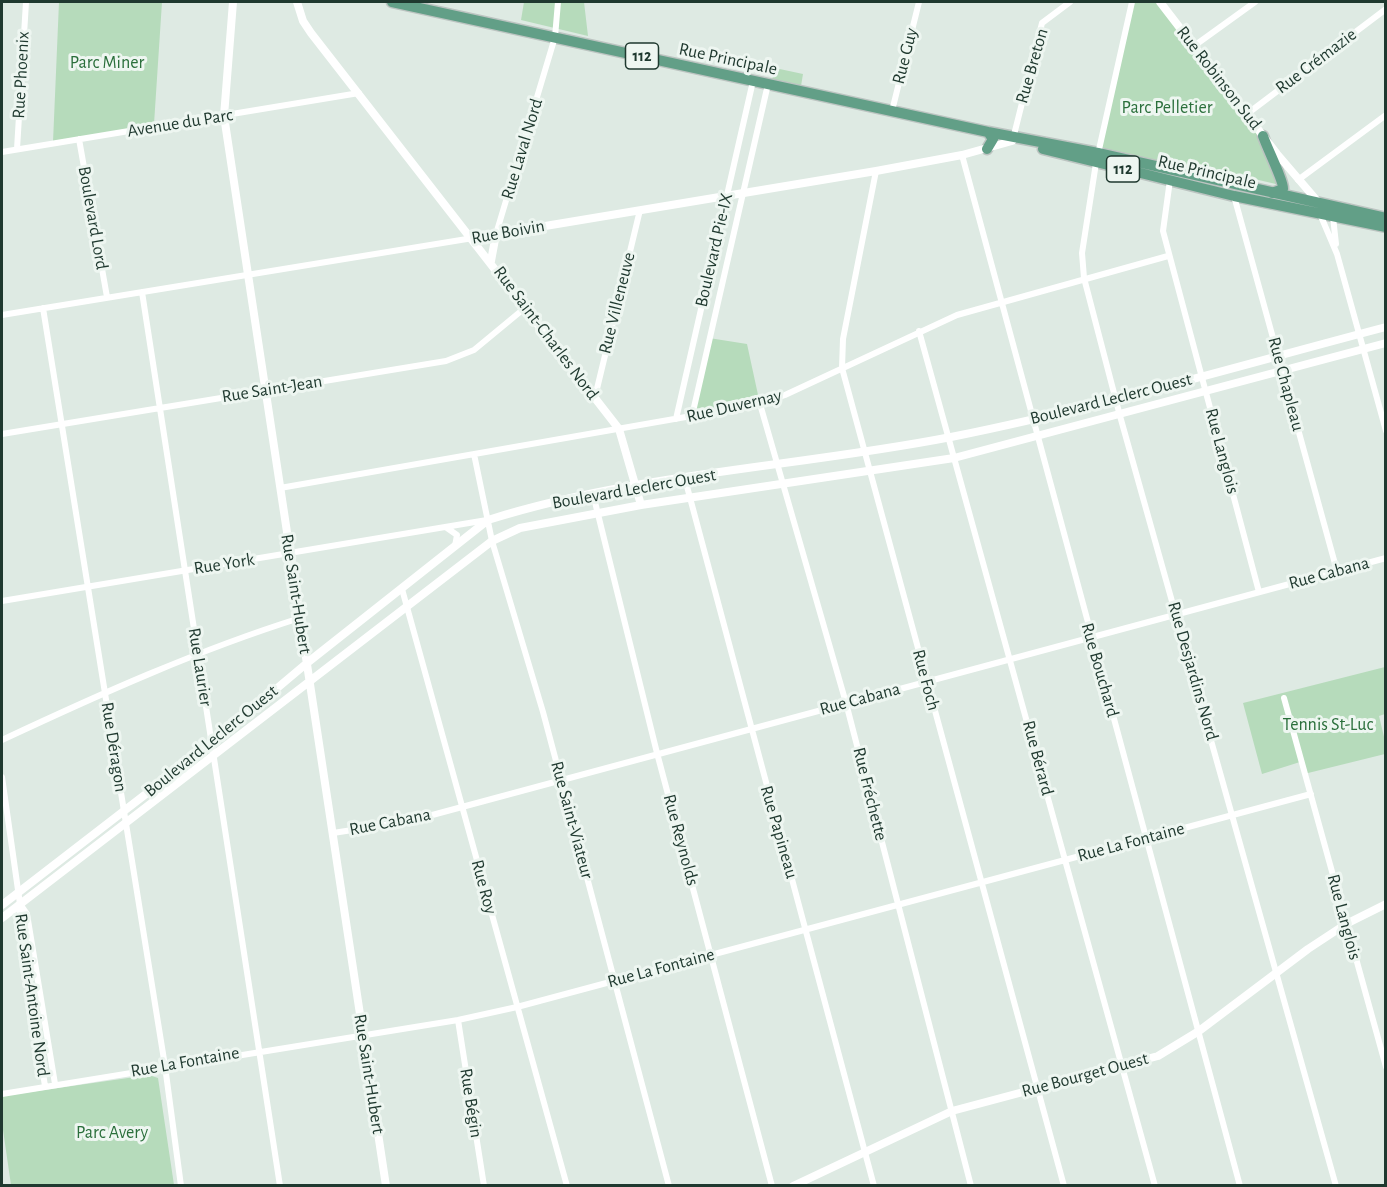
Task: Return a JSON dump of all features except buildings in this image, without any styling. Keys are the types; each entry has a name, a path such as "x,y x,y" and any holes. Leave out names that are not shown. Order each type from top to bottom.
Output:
{"main road":[{"name":"Rue Principale","path":"393,2 988,132 1171,175 1270,193 1318,207 1333,217 1386,228"},
{"path":"987,149 993,139 988,132"},
{"path":"1263,136 1284,186 1270,193"},
{"name":"Rue Principale","path":"1171,175 1234,196 1386,218"}],"street":[{"name":"Rue Phoenix","path":"17,149 26,2"},
{"name":"Rue Saint-Hubert","path":"233,2 224,116 386,1185"},
{"name":"Rue Saint-Charles Nord","path":"297,2 303,21 311,33 491,261 619,429 641,505"},
{"name":"Rue Laval Nord","path":"491,261 496,234 555,37 558,2"},
{"name":"Rue Guy","path":"892,111 919,2"},
{"name":"Rue Breton","path":"1013,138 1042,23 1070,2"},
{"name":"Rue Desjardins Nord","path":"1132,2 1097,158 1082,253 1084,278 1119,416 1177,614 1336,1185"},
{"name":"Rue Robinson Sud","path":"1160,2 1318,207"},
{"path":"1194,46 1255,2"},
{"name":"Rue Crémazie","path":"1247,114 1386,9"},
{"name":"Boulevard Pie-IX","path":"676,419 753,81"},
{"name":"Boulevard Pie-IX","path":"692,416 768,84"},
{"name":"Avenue du Parc","path":"2,152 359,93"},
{"path":"1298,180 1386,115"},
{"path":"741,130 756,134"},
{"name":"Rue Boivin","path":"2,315 876,171 987,149 1013,138"},
{"name":"Boulevard Lord","path":"79,139 107,297"},
{"name":"Rue Robinson Sud","path":"1277,154 1318,207"},
{"name":"Rue Bouchard","path":"962,155 1036,438 1240,1185"},
{"name":"Rue Foch","path":"876,171 843,339 842,368 1064,1185"},
{"name":"Rue Langlois","path":"1171,175 1163,231 1168,256 1259,592"},
{"name":"Rue Chapleau","path":"1234,196 1337,571"},
{"path":"1318,207 1337,254 1386,431"},
{"name":"Rue Villeneuve","path":"595,397 640,210"},
{"path":"1333,217 1337,254"},
{"path":"714,252 729,255"},
{"name":"Rue Duvernay","path":"280,488 760,404 785,395 957,315 1168,256"},
{"name":"Rue Laurier","path":"142,292 280,1185"},
{"path":"702,304 716,308"},
{"name":"Rue Saint-Jean","path":"2,434 460,357 474,350 526,307"},
{"name":"Rue Déragon","path":"43,308 165,1066 181,1185"},
{"name":"Boulevard Leclerc Ouest","path":"2,905 212,743 307,663 488,520 593,494 636,486 950,437 1116,399 1386,327"},
{"name":"Rue Bérard","path":"920,331 1155,1185"},
{"name":"Boulevard Leclerc Ouest","path":"2,918 492,541 520,528 641,505 954,458 1386,344"},
{"path":"693,346 707,349"},
{"name":"Rue Fréchette","path":"760,404 780,465 846,703 971,1185"},
{"name":"Rue Saint-Viateur","path":"474,454 492,541 562,779 669,1185"},
{"name":"Rue Papineau","path":"685,479 750,729 874,1185"},
{"name":"Rue Reynolds","path":"593,494 657,753 772,1185"},
{"name":"Rue York","path":"2,601 488,520"},
{"path":"446,528 457,535 455,546"},
{"name":"Rue Cabana","path":"333,833 410,820 1386,558"},
{"name":"Rue Roy","path":"402,589 567,1185"},
{"path":"2,740 105,694 259,631 300,618"},
{"name":"Rue Langlois","path":"1284,698 1386,1067"},
{"name":"Rue Saint-Antoine Nord","path":"2,777 20,904 19,922 45,1086"},
{"name":"Rue La Fontaine","path":"2,1094 259,1050 458,1020 517,1007 1311,794"},
{"name":"Rue Saint-Antoine Nord","path":"20,904 27,914 55,1084"},
{"name":"Rue Bourget Ouest","path":"793,1185 951,1111 1158,1056 1199,1031 1276,971 1346,924 1386,904"},
{"name":"Rue Bégin","path":"458,1020 484,1185"}],"green space":[{"name":"Parc Miner","path":"59,2 162,2 154,124 53,142"},
{"path":"524,2 584,2 588,36 521,20"},
{"name":"Parc Pelletier","path":"1132,2 1160,2 1275,157 1280,185 1229,173 1223,180 1098,153"},
{"path":"775,68 803,74 801,86 772,80"},
{"path":"709,338 747,344 760,404 692,416"},
{"name":"Tennis St-Luc","path":"1385,667 1385,714 1379,716 1385,741 1385,754 1304,774 1300,762 1262,774 1243,703"},
{"name":"Parc Avery","path":"149,1075 158,1078 174,1185 11,1185 2,1123 2,1096"}]}
